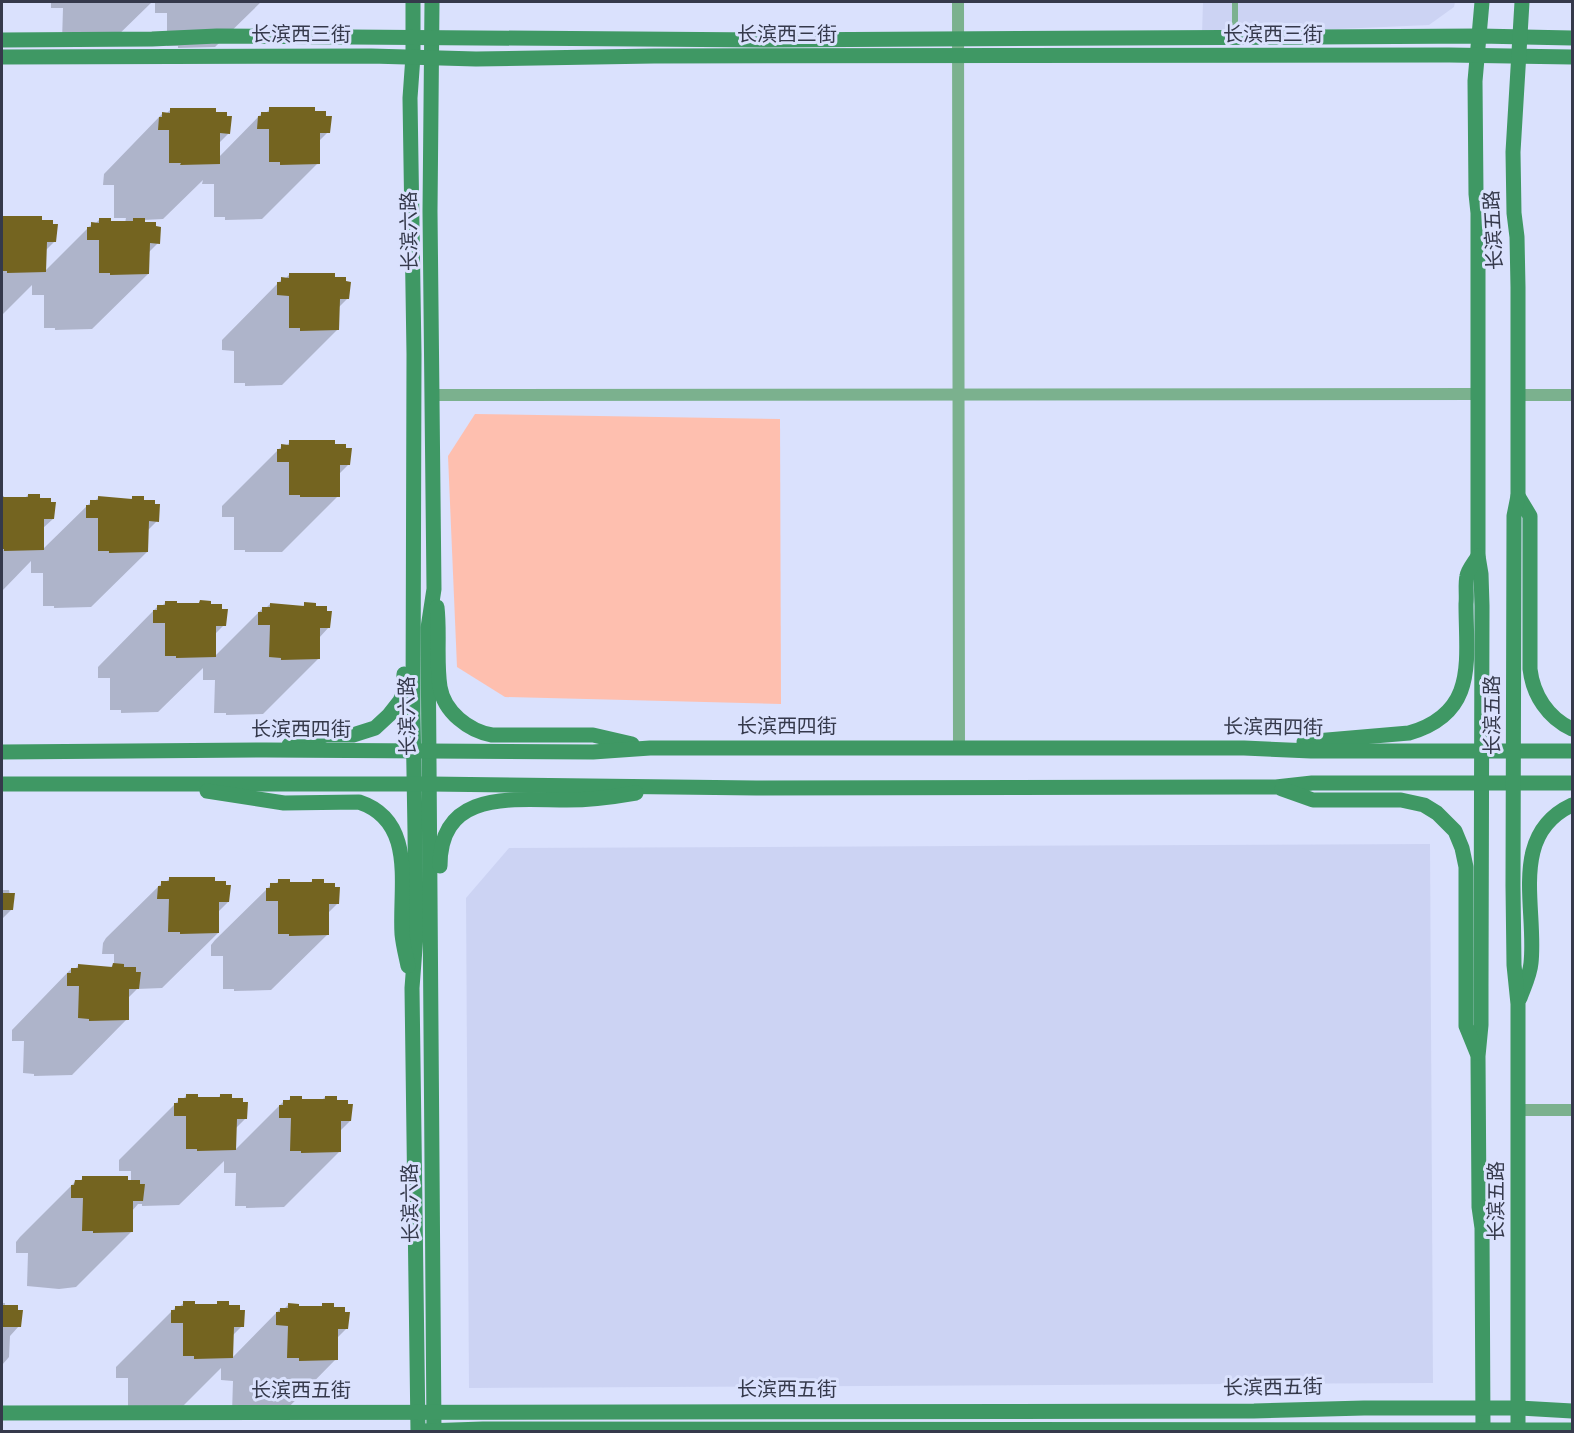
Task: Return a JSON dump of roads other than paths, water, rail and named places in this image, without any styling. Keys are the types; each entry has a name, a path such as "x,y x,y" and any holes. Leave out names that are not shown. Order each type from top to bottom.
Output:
{"main road":[{"name":"长滨六路","path":"413,2 410,98 414,354 414,588 422,751 430,783 434,1431"},
{"name":"长滨六路","path":"420,1431 412,988 416,935 414,783 422,751 428,628 434,589 432,2"},
{"name":"长滨五路","path":"1482,2 1475,81 1478,213 1478,556 1482,606 1481,1025 1478,1056 1483,1429"},
{"name":"长滨五路","path":"1518,1429 1518,1004 1514,965 1514,536 1518,496 1518,395 1517,237 1514,213 1513,152 1522,2"},
{"name":"长滨西三街","path":"2,40 217,36 708,40 1480,36 1572,38"},
{"name":"长滨西三街","path":"2,57 1572,57"},
{"path":"1518,496 1530,516 1530,669 1533,687 1549,712 1572,729"},
{"path":"1244,748 1409,734 1444,716 1457,700 1464,684 1467,574 1478,556"},
{"path":"266,750 326,735 365,733 390,715 403,694 404,627 414,588"},
{"path":"434,589 439,628 440,688 452,711 465,724 481,733 492,735 593,735 650,748"},
{"name":"长滨西四街","path":"2,752 266,750 593,752 650,748 1244,748 1311,751 1572,751"},
{"path":"163,783 284,803 359,802 371,806 380,813 395,833 400,847 402,935 412,988"},
{"path":"2,784 430,783 672,788 1276,787 1312,783 1572,783"},
{"path":"1276,787 1313,800 1417,802 1437,813 1455,831 1466,867 1466,1026 1478,1056"},
{"path":"430,988 440,934 442,841 459,818 476,806 495,800 596,800 672,788"},
{"path":"1518,1004 1531,964 1533,849 1539,836 1557,814 1572,805"},
{"name":"长滨西五街","path":"2,1413 1254,1411 1364,1408 1518,1408 1572,1411"},
{"name":"长滨西五街","path":"420,1431 483,1429 1572,1430"}],"street":[{"path":"958,2 959,748"},
{"path":"432,395 1478,394"},
{"path":"1518,395 1572,395"},
{"path":"1518,1110 1572,1110"}],"lane":[{"path":"1235,2 1235,38"}]}
